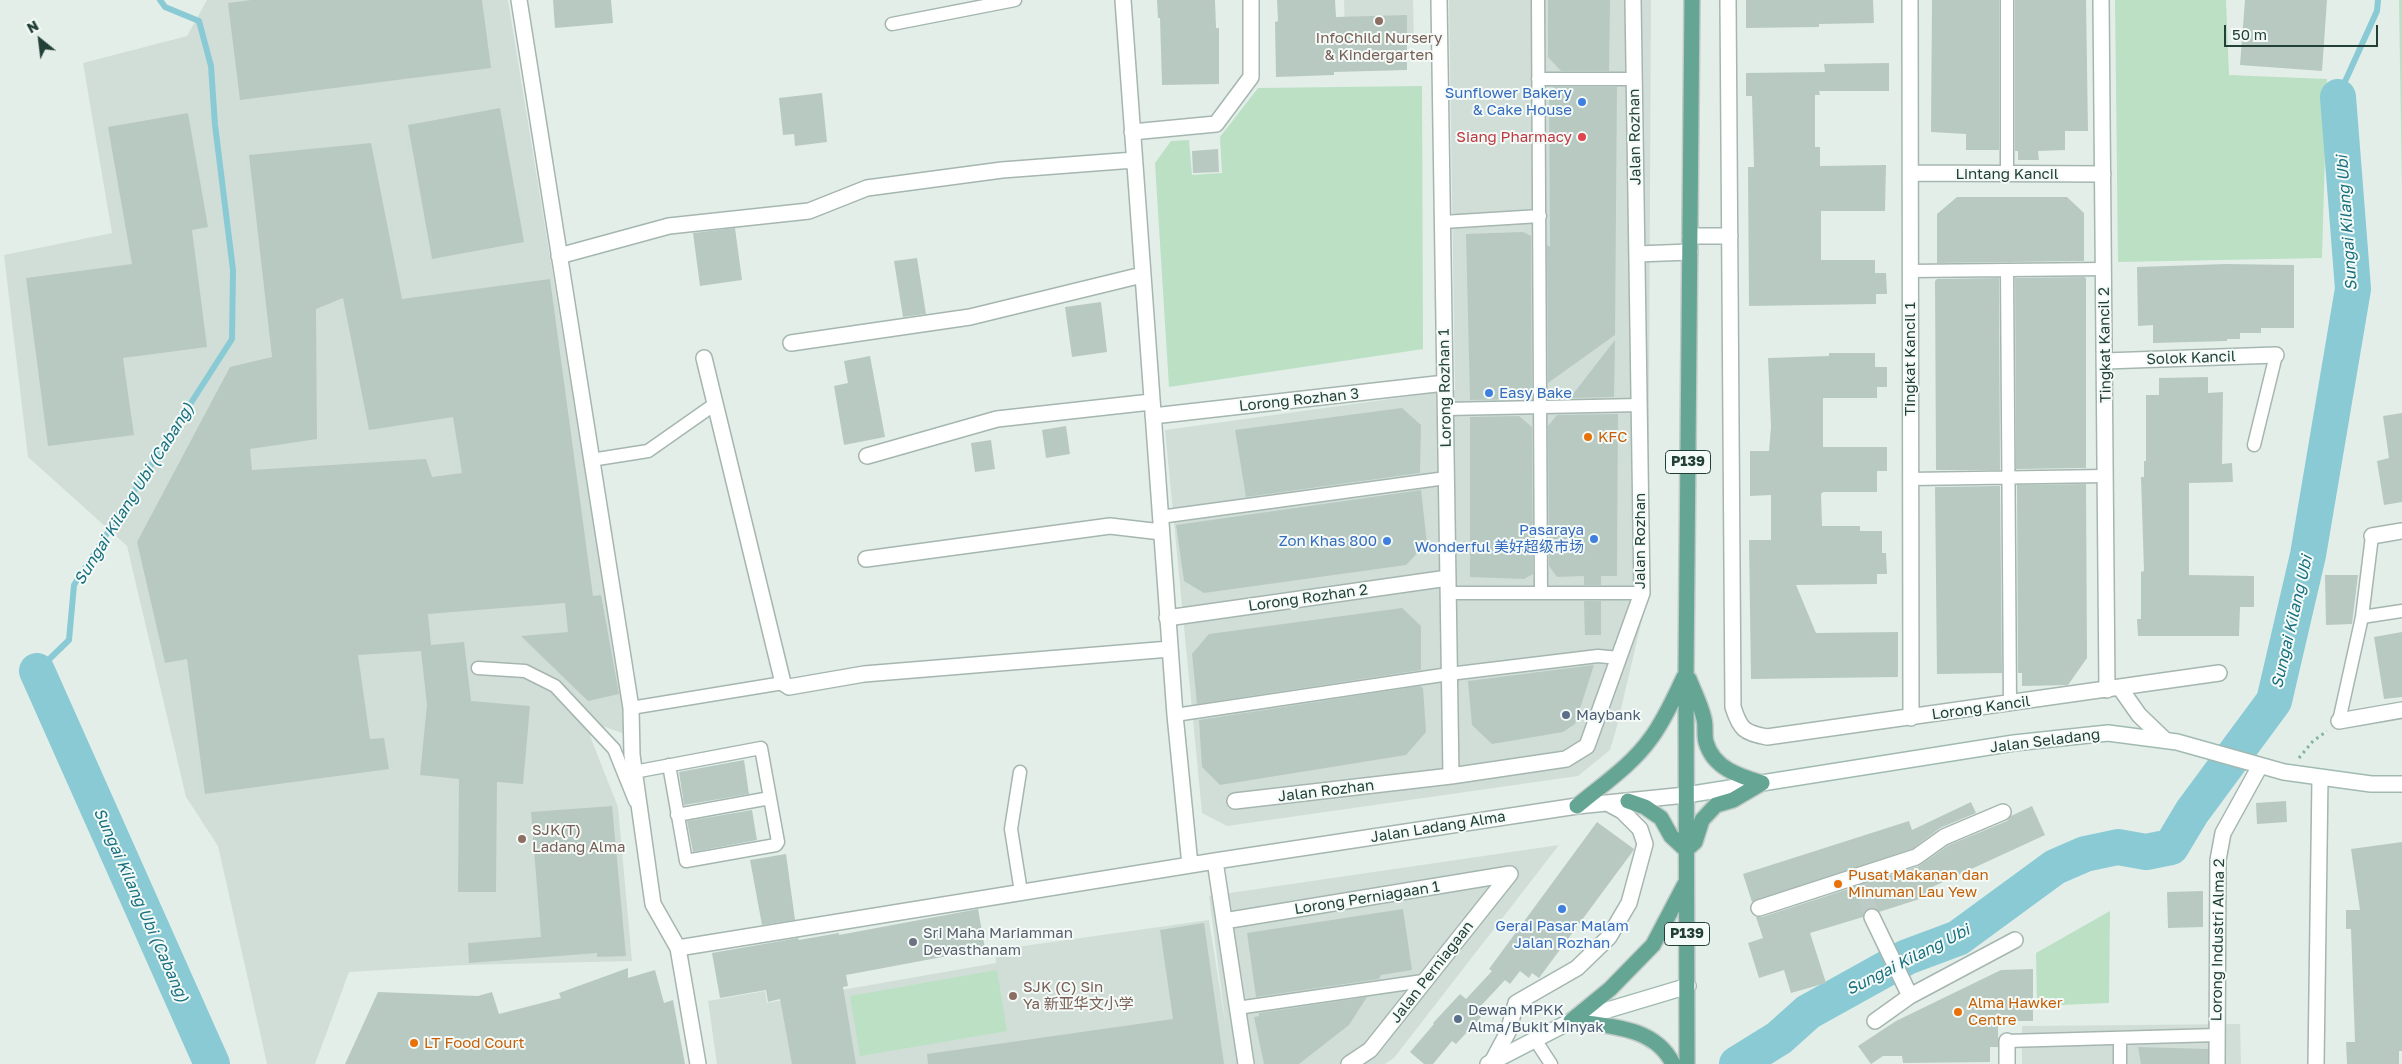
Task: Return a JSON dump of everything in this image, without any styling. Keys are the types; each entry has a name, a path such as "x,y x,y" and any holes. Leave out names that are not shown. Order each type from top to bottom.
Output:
{"main road":[{"name":"P139","path":"1687,1064 1686,673 1692,0"},
{"path":"1686,673 1704,719 1705,740 1711,756 1718,763 1739,776 1762,783"},
{"path":"1576,806 1618,772 1651,739 1665,717 1686,673"},
{"path":"1628,801 1646,807 1661,818 1672,836 1686,850 1695,842 1702,820 1716,805 1733,800 1762,783"},
{"path":"1571,1021 1610,989 1653,945 1686,882"},
{"path":"1571,1021 1630,1029 1645,1035 1660,1046 1673,1064"}],"street":[{"path":"519,0 631,708 634,772 653,904 678,948 698,1064"},
{"path":"1123,0 1174,715 1190,866"},
{"path":"1132,132 1216,124 1251,77 1251,0"},
{"name":"Lorong Rozhan 1","path":"1439,0 1451,776"},
{"name":"Jalan Rozhan","path":"1235,801 1451,776 1566,759 1586,746 1642,593 1633,0"},
{"path":"1637,254 1730,236 1728,0"},
{"name":"Tingkat Kancil 1","path":"1910,0 1911,718"},
{"name":"Tingkat Kancil 2","path":"2101,0 2105,476 2114,689"},
{"path":"559,256 669,226 809,211 867,188 1002,170 1134,160"},
{"name":"Lintang Kancil","path":"1911,173 2103,174"},
{"name":"Lorong Kancil","path":"1730,236 1733,707 1738,722 1744,730 1753,735 1767,737 2219,674"},
{"path":"791,343 970,317 1142,275"},
{"name":"Solok Kancil","path":"2105,361 2276,355"},
{"path":"704,358 783,683 789,687 864,674 1170,649"},
{"name":"Lorong Rozhan 3","path":"866,456 997,419 1152,409 1444,383"},
{"path":"866,559 1110,526 1161,532"},
{"path":"2372,536 2402,531"},
{"name":"Lorong Rozhan 2","path":"1167,618 1448,585"},
{"path":"2114,689 2140,715 2171,740"},
{"path":"2336,724 2402,710"},
{"name":"Jalan Seladang","path":"1686,795 2058,738 2108,733 2171,740 2260,766 2320,778 2371,784 2402,784"},
{"name":"Lorong Industri Alma 2","path":"2217,1064 2218,860 2223,833 2260,766"},
{"path":"2316,1064 2320,778"},
{"name":"Jalan Ladang Alma","path":"678,948 1215,861 1576,806 1686,795"},
{"path":"1490,1063 1508,1032 1516,1004 1577,968 1609,938 1629,903 1646,844 1640,829 1622,811 1606,803"},
{"path":"1759,908 1916,858 1944,837 2003,812"},
{"path":"1215,861 1246,1064"},
{"name":"Lorong Perniagaan 1","path":"1224,921 1510,874"},
{"name":"Jalan Perniagaan","path":"1349,1064 1370,1050 1510,874"},
{"path":"1872,917 1906,989"},
{"path":"1875,1021 1906,989 2015,940"},
{"path":"1490,1063 1534,1038 1571,1021 1688,986"},
{"path":"2007,1041 2007,1064"}],"lane":[{"path":"892,24 1015,0"},
{"path":"1538,0 1541,593"},
{"path":"2007,0 2007,174"},
{"path":"1538,78 1634,79"},
{"path":"1443,222 1540,216"},
{"path":"1910,270 2104,269"},
{"path":"2007,270 2010,704"},
{"path":"2254,445 2276,355"},
{"path":"591,460 648,451 715,404"},
{"path":"1446,409 1640,405"},
{"path":"1911,479 2105,476"},
{"path":"1160,516 1446,478"},
{"path":"2336,724 2362,618 2372,536"},
{"path":"1448,585 1541,593 1642,593"},
{"path":"2362,618 2402,612"},
{"path":"1174,715 1449,674 1598,656 1619,658"},
{"path":"478,668 525,671 555,686 614,749 640,813"},
{"path":"631,708 783,683"},
{"path":"634,772 669,765 761,748 778,842 776,845 686,861 669,765"},
{"path":"1020,772 1011,829 1021,892"},
{"path":"678,815 770,798"},
{"path":"1238,1008 1423,981"},
{"path":"2007,1041 2217,1035"},
{"path":"1534,1038 1550,1064"},
{"path":"2120,1038 2120,1064"}],"path":[{"path":"2297,760 2313,741 2336,724"}],"shaded area":[{"path":"207,0 508,0 628,735 605,727 590,736 618,807 632,961 465,965 349,972 315,1064 267,1064 218,846 186,797 127,546 28,457 4,255 112,233 83,63 187,36"},
{"name":"InfoChild Nursery & Kindergarten","path":"1344,0 1413,0 1414,43 1345,44"},
{"path":"1449,0 1651,0 1648,594 1616,730 1610,750 1578,776 1227,826 1202,813 1165,430 1455,390"},
{"path":"1559,845 1394,1058 1385,1064 717,1064 708,1001 765,991 767,1003 996,963 995,950 1209,920 1226,1027 1209,896"},
{"path":"2240,1024 2241,1064 2022,1064 2022,1026"}],"green space":[{"path":"2115,0 2226,0 2229,75 2327,79 2322,258 2118,262"},
{"path":"2399,0 2402,0 2402,192"},
{"path":"1422,86 1423,349 1169,387 1155,163 1171,141 1189,140 1192,175 1222,173 1220,137 1258,88"},
{"path":"2110,911 2109,1003 2037,1006 2036,953"},
{"path":"997,970 1007,1031 860,1056 850,996"}],"building":[{"path":"251,0 482,0 491,68 240,100 228,3"},
{"path":"553,0 611,0 613,23 555,28"},
{"path":"1157,0 1215,0 1216,28 1219,28 1219,84 1162,85 1160,18 1158,18"},
{"path":"1277,0 1335,0 1336,17 1407,15 1407,70 1334,72 1334,75 1276,77 1275,22 1278,21"},
{"path":"1548,0 1610,0 1609,71 1561,71 1548,57"},
{"path":"1746,0 1873,0 1874,23 1819,24 1819,27 1746,28"},
{"path":"1932,0 1999,0 1999,150 1966,150 1966,134 1931,132"},
{"path":"2015,0 2086,0 2088,131 2065,131 2065,150 2038,151 2039,160 2018,160 2018,151 2015,151"},
{"path":"2245,0 2327,0 2322,71 2240,65"},
{"path":"1889,63 1889,91 1819,91 1820,95 1815,95 1815,147 1820,147 1820,166 1886,165 1885,211 1821,211 1821,260 1875,260 1875,273 1886,273 1887,294 1876,294 1876,304 1749,306 1748,167 1754,167 1752,96 1746,96 1746,73 1825,72 1824,64"},
{"path":"1554,87 1617,87 1615,335 1548,383 1547,245 1550,247 1549,92"},
{"path":"822,93 827,142 795,146 794,134 783,135 779,98"},
{"path":"500,108 524,242 432,259 408,125"},
{"path":"188,113 208,227 192,230 207,347 123,358 134,435 48,446 26,278 132,264 108,127"},
{"path":"371,143 402,299 550,279 593,596 601,595 619,694 588,701 521,636 568,632 565,603 428,614 431,645 464,642 471,701 530,706 523,784 497,782 496,892 458,892 459,779 420,775 427,705 421,651 358,655 370,739 384,738 389,769 205,794 187,659 165,663 137,542 230,367 272,357 249,155","holes":["343,298 369,430 453,417 462,473 432,477 426,459 252,470 250,449 317,439 316,309"]},
{"path":"1218,149 1219,172 1193,173 1192,151"},
{"path":"1957,197 2067,197 2084,213 2084,261 1937,263 1937,214"},
{"path":"735,228 742,280 700,286 693,233"},
{"path":"1523,232 1531,236 1532,395 1526,399 1470,400 1466,234"},
{"path":"917,258 926,314 903,317 894,261"},
{"path":"2226,264 2294,265 2294,328 2261,328 2261,333 2240,333 2240,339 2227,339 2227,341 2153,343 2153,325 2138,326 2137,267"},
{"path":"1999,278 2000,470 1936,470 1935,281 1937,279"},
{"path":"2015,278 2086,278 2086,468 2016,469"},
{"path":"1101,302 1107,352 1072,357 1065,307"},
{"path":"1615,340 1614,397 1570,398"},
{"path":"1829,353 1875,353 1875,367 1887,367 1887,387 1877,387 1877,398 1823,398 1823,447 1887,447 1887,471 1877,471 1877,492 1823,492 1821,494 1822,526 1860,526 1860,531 1882,531 1882,553 1886,553 1887,574 1877,574 1877,584 1796,585 1816,633 1898,632 1898,677 1751,679 1749,540 1771,540 1771,495 1750,496 1750,451 1769,451 1771,427 1768,358 1829,356"},
{"path":"870,356 885,437 844,445 834,386 848,383 844,361"},
{"path":"2208,377 2208,393 2223,392 2222,464 2232,463 2233,482 2189,483 2189,575 2254,576 2254,607 2240,607 2239,636 2138,636 2137,619 2141,619 2141,572 2144,571 2141,477 2144,477 2144,461 2146,461 2146,395 2159,395 2159,378"},
{"path":"1402,408 1421,425 1420,473 1246,497 1235,430"},
{"path":"2402,413 2402,502 2384,505 2377,461 2389,458 2383,416"},
{"path":"1618,414 1617,576 1601,576 1601,585 1584,585 1584,576 1557,577 1549,566 1548,426 1557,415"},
{"path":"1519,416 1532,427 1533,574 1524,579 1470,577 1470,417"},
{"path":"1066,426 1070,454 1046,458 1042,430"},
{"path":"991,440 995,469 975,472 971,443"},
{"path":"2086,484 2087,658 2068,685 2022,686 2022,673 2018,673 2017,485"},
{"path":"2000,486 2002,673 1937,674 1935,487"},
{"path":"1421,490 1427,543 1406,565 1204,593 1184,581 1176,525"},
{"path":"2325,575 2358,575 2352,624 2326,625"},
{"path":"1584,601 1601,601 1601,635 1585,635"},
{"path":"1402,608 1421,626 1421,670 1197,704 1192,654 1209,634"},
{"path":"2402,632 2402,697 2384,699 2374,637"},
{"path":"1594,665 1575,724 1563,732 1492,744 1472,725 1468,681"},
{"path":"1420,686 1423,688 1426,732 1406,755 1220,785 1202,767 1199,720"},
{"path":"744,760 749,794 684,805 679,772"},
{"path":"2286,801 2287,822 2257,824 2256,803"},
{"path":"1971,802 1976,813 1940,828 1912,849 1752,902 1743,874 1909,821 1912,830"},
{"path":"612,806 626,956 597,957 597,953 469,963 468,943 541,937 531,812"},
{"path":"2032,806 2045,835 1930,888 1932,895 1879,912 1873,908 1868,908 1863,917 1810,933 1826,983 1791,993 1784,970 1759,978 1748,943 1763,938 1756,917 1762,917 1919,866 1949,845 2007,821 2011,816"},
{"path":"752,810 757,840 693,852 687,821"},
{"name":"Gerai Pasar Malam Jalan Rozhan","path":"1597,822 1634,849 1633,851 1539,978 1532,973 1529,978 1520,971 1510,984 1505,980 1477,1010 1483,1015 1456,1044 1452,1041 1433,1064 1424,1064 1410,1052 1433,1023 1460,994 1466,999 1492,971 1489,969"},
{"path":"2402,842 2402,1051 2399,1051 2399,1064 2347,1064 2346,1042 2355,1042 2351,929 2346,929 2346,910 2360,910 2351,849"},
{"path":"786,854 795,920 762,925 750,860"},
{"path":"2203,891 2203,927 2168,928 2167,892"},
{"path":"978,909 985,949 846,975 848,986 843,987 856,1064 792,1064 780,999 768,1002 766,990 720,998 712,953 798,938 799,940 839,933 839,935"},
{"path":"1403,909 1412,970 1381,975 1379,979 1256,997 1247,933"},
{"path":"1204,923 1224,1064 928,1064 927,1054 1173,1019 1160,930"},
{"path":"628,968 628,978 655,970 664,1003 673,1000 685,1064 345,1064 378,992 478,996 492,992 499,1014 561,998 559,993"},
{"name":"Alma Hawker Centre","path":"2033,969 2033,1021 1998,1021 1998,1047 1990,1047 1990,1062 1903,1063 1902,1056 1883,1056 1871,1064 1858,1046 1896,1021 2001,970"},
{"path":"1367,997 1349,1025 1299,1064 1264,1064 1254,1017 1259,1016 1259,1013"},
{"path":"2138,1047 2208,1049 2208,1064 2141,1064"}],"waterway":[{"name":"Sungai Kilang Ubi (Cabang)","path":"37,671 69,640 74,585 232,339 233,270 215,125 211,66 199,21 165,7 160,0"},
{"name":"Sungai Kilang Ubi","path":"2338,97 2377,11 2378,0"},
{"name":"Sungai Kilang Ubi","path":"1737,1064 1779,1038 1808,1012 1907,957 1958,938 2055,867 2085,854 2118,847 2146,852 2171,847 2192,812 2274,701 2308,555 2353,289 2338,97"},
{"name":"Sungai Kilang Ubi (Cabang)","path":"37,671 212,1064"}],"tunnel":[{"path":"1858,876 1872,917"}],"place":[{"name":"InfoChild Nursery & Kindergarten","path":"1379,21"},
{"name":"Sunflower Bakery & Cake House","path":"1582,102"},
{"name":"Siang Pharmacy","path":"1582,137"},
{"name":"Easy Bake","path":"1489,393"},
{"name":"KFC","path":"1588,437"},
{"name":"Pasaraya Wonderful 美好超级市场","path":"1594,539"},
{"name":"Zon Khas 800","path":"1387,541"},
{"name":"Maybank","path":"1566,715"},
{"name":"SJK(T) Ladang Alma","path":"522,839"},
{"name":"Pusat Makanan dan Minuman Lau Yew","path":"1838,884"},
{"name":"Gerai Pasar Malam Jalan Rozhan","path":"1562,909"},
{"name":"Sri Maha Mariamman Devasthanam","path":"913,942"},
{"name":"SJK (C) Sin Ya 新亚华文小学","path":"1013,996"},
{"name":"Alma Hawker Centre","path":"1958,1012"},
{"name":"Dewan MPKK Alma/Bukit Minyak","path":"1458,1019"},
{"name":"LT Food Court","path":"414,1043"}]}
